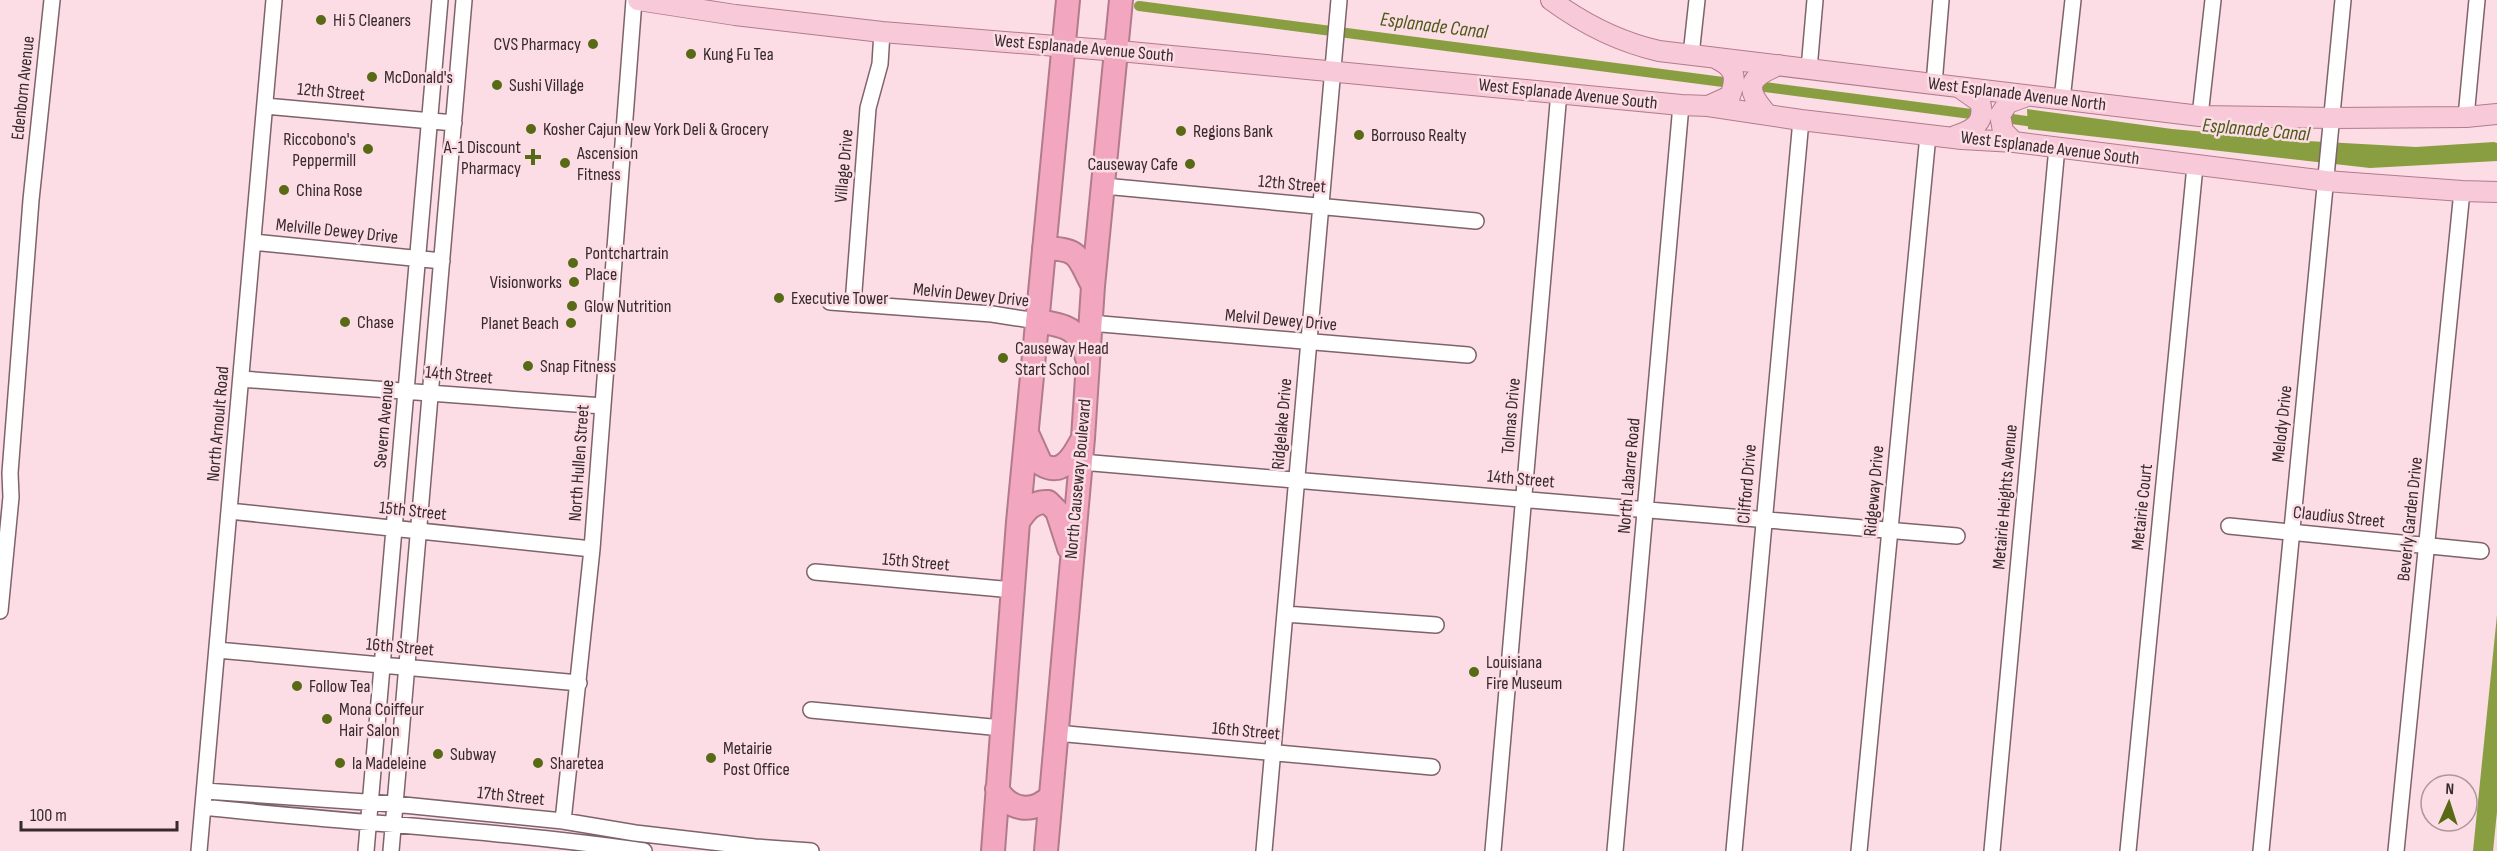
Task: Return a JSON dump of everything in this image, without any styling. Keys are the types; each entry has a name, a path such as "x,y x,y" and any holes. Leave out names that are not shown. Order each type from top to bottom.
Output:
{"highway":[{"path":"993,851 1018,522 1068,0"},
{"name":"North Causeway Boulevard","path":"1046,851 1083,438 1093,286 1121,0"},
{"path":"1044,248 1072,251 1093,286"},
{"path":"1037,321 1064,325 1076,333 1083,342 1088,360"},
{"path":"1026,432 1041,464 1056,469 1064,466 1072,457 1083,438"},
{"path":"1018,522 1033,505 1048,502 1057,511 1072,555"},
{"path":"997,789 1009,804 1027,809 1036,807 1051,796"}],"main road":[{"name":"West Esplanade Avenue South","path":"636,0 735,15 882,32 1115,50 1334,62 1559,92 1708,106 1801,120 2057,147 2195,166 2326,176 2462,191 2497,192"},
{"name":"West Esplanade Avenue North","path":"1561,4 1605,34 1632,45 1659,51 2062,100 2200,116 2332,118 2466,117 2497,114"},
{"path":"1708,106 1730,96 1733,88 1733,73 1729,65 1715,58"},
{"path":"1766,113 1752,97 1752,87 1757,77 1779,65"},
{"path":"1955,136 1976,127 1982,119 1980,102 1959,87"},
{"path":"2014,142 2003,131 2000,115 2008,103 2030,96"}],"street":[{"name":"Edenborn Avenue","path":"0,611 11,497 10,473 31,200 52,0"},
{"name":"North Arnoult Road","path":"200,851 274,0"},
{"name":"Severn Avenue","path":"366,851 440,0"},
{"path":"391,851 464,0"},
{"name":"North Hullen Street","path":"563,821 592,549 636,0"},
{"name":"Ridgelake Drive","path":"1264,851 1339,0"},
{"path":"1691,55 1697,0"},
{"path":"1809,69 1815,0"},
{"path":"1934,84 1941,0"},
{"path":"2062,100 2073,0"},
{"path":"2200,116 2213,0"},
{"name":"Melody Drive","path":"2261,851 2343,0"},
{"path":"2466,117 2477,0"},
{"name":"Village Drive","path":"853,304 868,108 880,64 882,32"},
{"name":"Tolmas Drive","path":"1493,851 1559,92"},
{"name":"North Labarre Road","path":"1615,851 1681,105"},
{"name":"12th Street","path":"265,106 454,123"},
{"name":"Clifford Drive","path":"1734,851 1801,120"},
{"name":"Ridgeway Drive","path":"1859,851 1928,135"},
{"name":"Metairie Heights Avenue","path":"1992,851 2057,147"},
{"name":"Metairie Court","path":"2128,851 2195,166"},
{"name":"12th Street","path":"1104,186 1476,221"},
{"name":"Beverly Garden Drive","path":"2396,851 2462,191"},
{"name":"Melville Dewey Drive","path":"253,242 441,261"},
{"name":"Melvin Dewey Drive","path":"830,302 992,314 1037,321"},
{"name":"Melvil Dewey Drive","path":"1090,323 1468,355"},
{"name":"14th Street","path":"241,379 603,406"},
{"name":"14th Street","path":"1081,462 1957,536"},
{"name":"15th Street","path":"229,511 592,549"},
{"name":"Claudius Street","path":"2229,526 2481,551"},
{"name":"15th Street","path":"815,572 1013,590"},
{"path":"1285,614 1436,625"},
{"name":"16th Street","path":"217,650 579,683"},
{"path":"811,710 1002,728"},
{"name":"16th Street","path":"1056,733 1432,767"},
{"name":"17th Street","path":"205,791 394,804 563,821 635,833 755,847 812,851"},
{"path":"203,807 394,823 582,842 644,851"}],"shaded area":[{"path":"2027,109 2172,129 2307,141 2416,147 2494,142 2497,143 2497,161 2370,168 2028,129"},
{"path":"2497,615 2497,812 2493,851 2473,851 2475,833 2479,833 2479,792"}],"waterway":[{"name":"Esplanade Canal","path":"1139,6 1723,82"},
{"name":"Esplanade Canal","path":"1765,87 1971,114"},
{"name":"Esplanade Canal","path":"2012,119 2042,123"}],"place":[{"name":"Hi 5 Cleaners","path":"321,20"},
{"name":"CVS Pharmacy","path":"593,44"},
{"name":"Kung Fu Tea","path":"691,54"},
{"name":"McDonald's","path":"372,77"},
{"name":"Sushi Village","path":"497,85"},
{"name":"Kosher Cajun New York Deli & Grocery","path":"531,129"},
{"name":"Regions Bank","path":"1181,131"},
{"name":"Borrouso Realty","path":"1359,135"},
{"name":"Riccobono's Peppermill","path":"368,149"},
{"name":"A-1 Discount Pharmacy","path":"533,157"},
{"name":"Ascension Fitness","path":"565,163"},
{"name":"Causeway Cafe","path":"1190,164"},
{"name":"China Rose","path":"284,190"},
{"name":"Pontchartrain Place","path":"573,263"},
{"name":"Visionworks","path":"574,282"},
{"name":"Executive Tower","path":"779,298"},
{"name":"Glow Nutrition","path":"572,306"},
{"name":"Chase","path":"345,322"},
{"name":"Planet Beach","path":"571,323"},
{"name":"Causeway Head Start School","path":"1003,358"},
{"name":"Snap Fitness","path":"528,366"},
{"name":"Louisiana Fire Museum","path":"1474,672"},
{"name":"Follow Tea","path":"297,686"},
{"name":"Mona Coiffeur Hair Salon","path":"327,719"},
{"name":"Subway","path":"438,754"},
{"name":"Metairie Post Office","path":"711,758"},
{"name":"la Madeleine","path":"340,763"},
{"name":"Sharetea","path":"538,763"}]}
